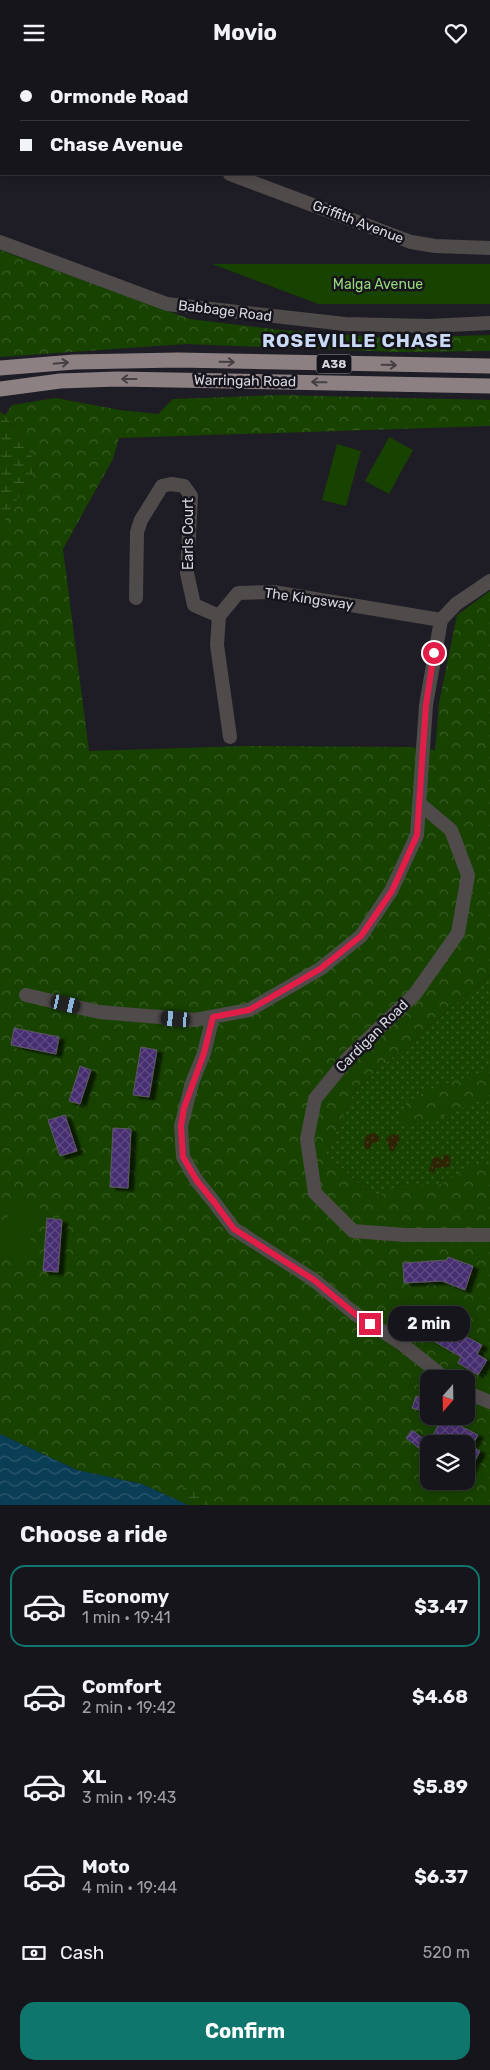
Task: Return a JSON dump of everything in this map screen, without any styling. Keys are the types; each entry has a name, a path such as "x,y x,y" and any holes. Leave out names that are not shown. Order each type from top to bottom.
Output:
{"highway":[{"name":"Warringah Road","path":"0,368 74,362 178,360 490,366"},
{"name":"Warringah Road","path":"0,389 60,381 178,379 490,386"}],"street":[{"name":"Griffith Avenue","path":"233,175 411,242 435,246 490,248"},
{"name":"Babbage Road","path":"0,242 166,304 345,324 428,326 490,323"},
{"name":"Earls Court","path":"136,597 137,532 141,520 162,487 172,483 184,486 190,496 187,573 194,605 219,616"},
{"path":"26,995 99,1012 195,1020 213,1017 249,1010 320,969 361,936 392,891 417,835 426,705 441,620 450,608 490,581"},
{"name":"The Kingsway","path":"219,616 238,593 273,592 441,620"},
{"path":"219,616 217,645 230,737"},
{"name":"Cardigan Road","path":"420,804 450,830 468,875 458,933 414,994 349,1057 315,1099 307,1139 315,1193 353,1231 405,1235 490,1235"},
{"path":"213,1017 204,1053 192,1083 181,1126 183,1157 197,1181 234,1229 314,1280 355,1314 401,1343 435,1370"},
{"path":"475,1396 490,1402"}],"green space":[{"path":"0,250 190,319 280,330 393,338 490,335 490,351 397,352 186,344 0,357"},
{"name":"Malga Avenue","path":"212,264 490,264 490,304 318,304"},
{"path":"280,395 490,400 490,426 119,438 113,459 63,549 89,751 246,746 410,747 435,750 439,703 457,615 490,591 490,975 356,1088 326,1154 370,1194 377,1197 393,1188 441,1184 475,1165 490,1164 490,1505 188,1505 142,1484 77,1470 0,1434 0,527 38,466 5,415 12,405 56,398 120,410 158,414 173,399"},
{"path":"0,412 5,415 38,466 0,527"},
{"path":"389,437 413,450 389,494 365,481"},
{"path":"337,444 361,451 346,506 322,500"},
{"path":"490,975 490,1199 416,1213 370,1194 326,1154 356,1088"},
{"path":"490,1069 490,1097 443,1116 407,1126 400,1118 407,1102 430,1089"},
{"path":"15,1198 42,1209 21,1263 0,1255 0,1238"},
{"path":"184,1484 221,1505 192,1505 183,1489"}],"sand":[{"path":"374,1133 379,1136 379,1142 372,1143 370,1149 366,1149 364,1141 367,1135"},
{"path":"392,1134 398,1135 400,1139 393,1152 390,1150 386,1139"},
{"path":"444,1155 448,1155 450,1158 449,1167 435,1168 434,1173 429,1171 433,1158 439,1157 442,1161"}],"water":[{"path":"0,1434 77,1470 142,1484 188,1505 0,1505"}],"building":[{"path":"14,1028 59,1037 56,1054 11,1045"},
{"path":"141,1047 157,1050 149,1097 133,1095"},
{"path":"80,1066 91,1070 80,1104 69,1101"},
{"path":"65,1115 77,1151 60,1156 48,1120"},
{"path":"113,1128 131,1129 128,1188 110,1187"},
{"path":"47,1218 62,1220 58,1272 43,1271"},
{"path":"448,1257 473,1266 465,1290 442,1281 404,1283 403,1263 447,1260"},
{"path":"449,1319 458,1324 454,1330 482,1345 477,1354 487,1360 478,1375 475,1373 475,1370 470,1370 458,1363 461,1357 430,1339 442,1321 446,1323"},
{"path":"416,1396 420,1397 420,1410 412,1408"},
{"path":"438,1425 459,1425 478,1435 475,1440 475,1435 433,1435"},
{"path":"412,1430 420,1436 420,1449 406,1438"},
{"path":"475,1448 480,1451 475,1461"}],"district":[{"name":"ROSEVILLE CHASE","path":"357,340"}],"route":[{"path":"370,1324 314,1280 234,1229 197,1181 183,1157 181,1126 184,1108 204,1053 213,1017 249,1010 320,969 361,936 392,891 417,835 426,705 434,653"}]}
